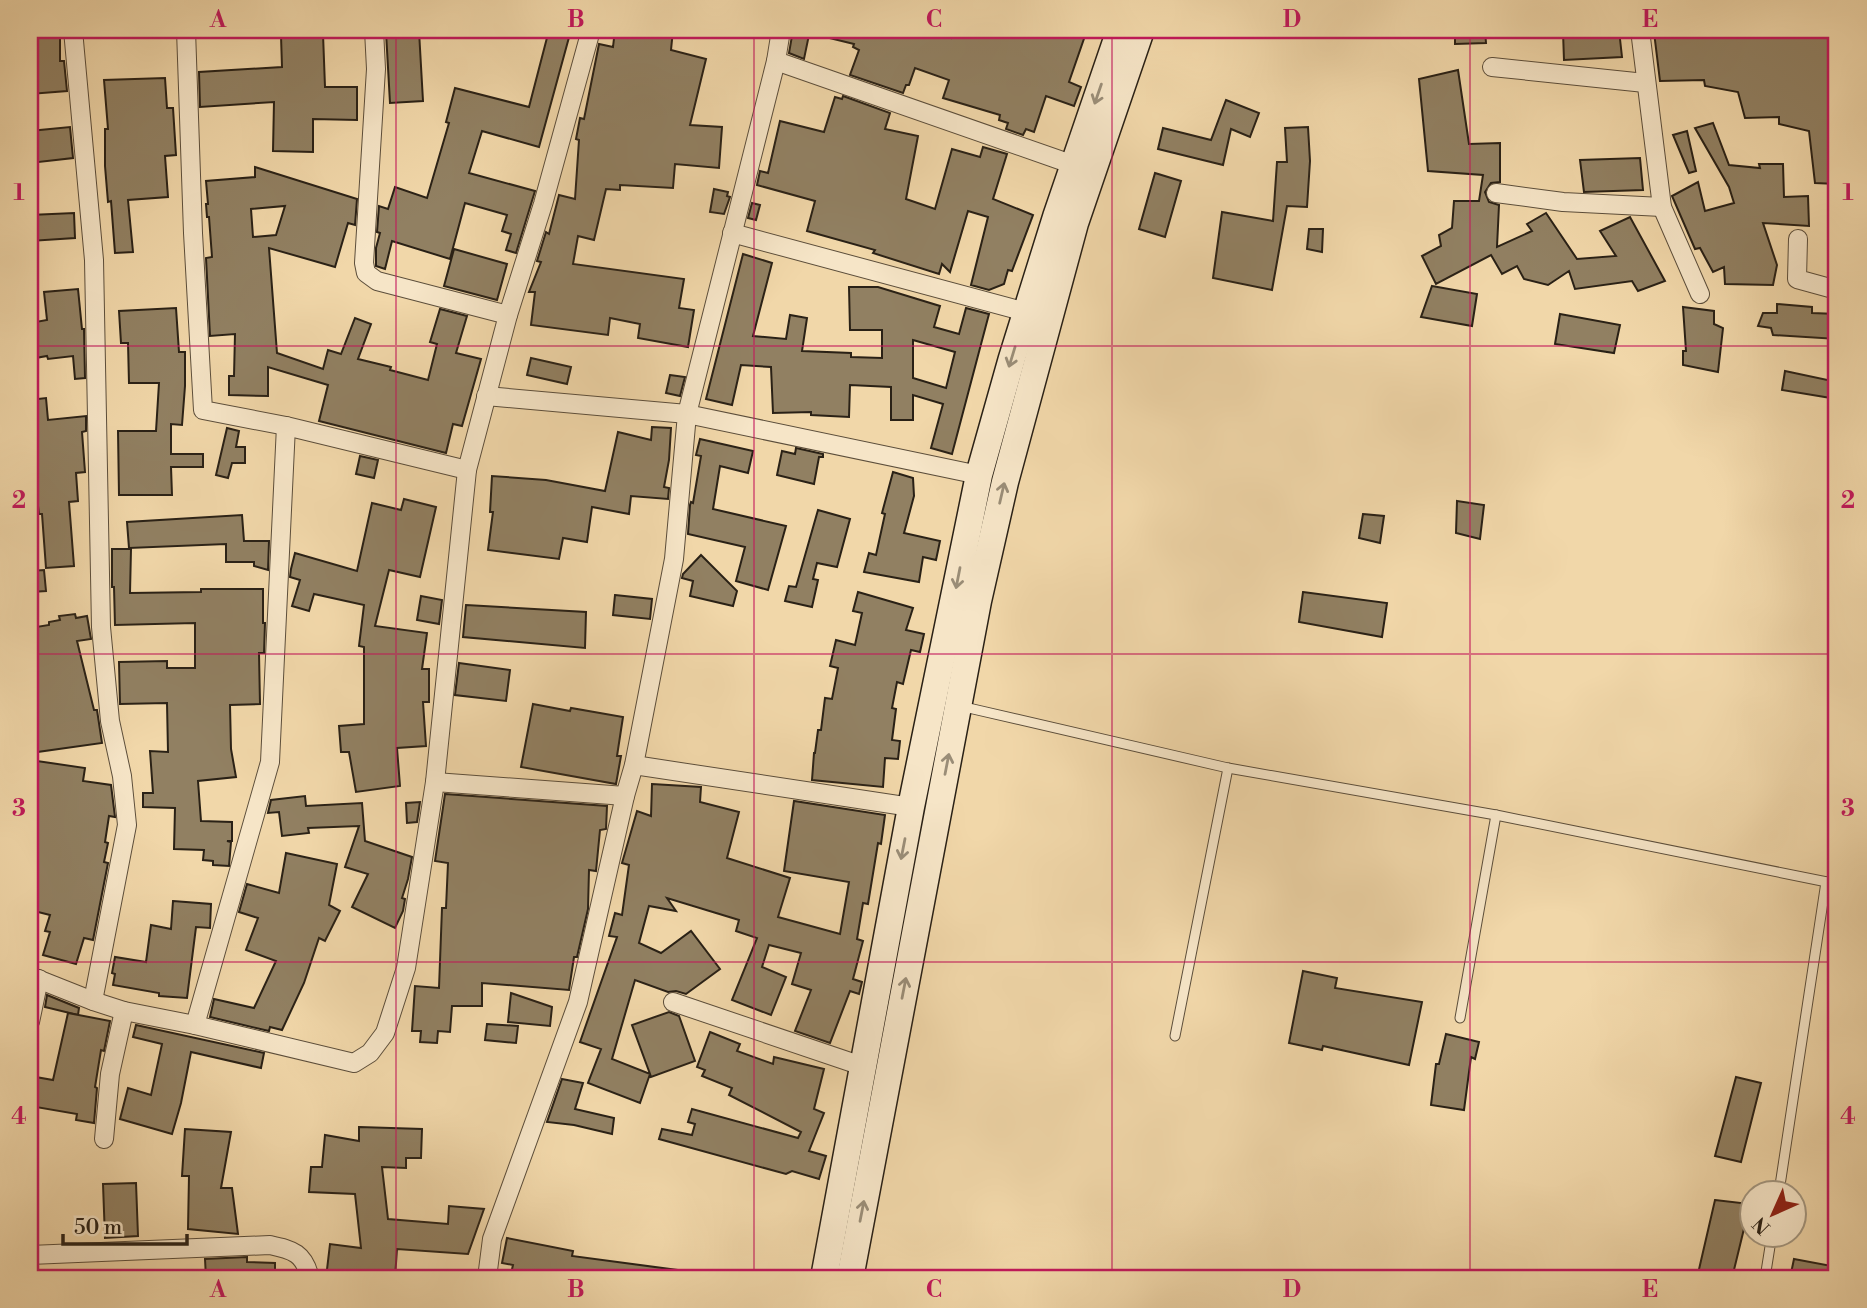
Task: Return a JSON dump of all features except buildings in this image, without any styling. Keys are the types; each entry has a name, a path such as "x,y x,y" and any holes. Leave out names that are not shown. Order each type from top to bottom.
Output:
{"main road":[{"path":"824,1278 911,807 979,475 1026,312 1120,30"},
{"path":"850,1278 981,587 1034,367 1075,223 1141,30"}],"street":[{"path":"73,30 94,260 101,627 110,721 122,776 127,825 93,1001"},
{"path":"186,30 203,410 286,426 467,470"},
{"path":"374,30 376,69 364,262 366,273 377,281 508,315"},
{"path":"30,1022 34,977 124,1011 354,1063 370,1053 385,1033 406,968 435,782 467,470 508,315 543,204 591,30"},
{"path":"487,1278 492,1239 578,1002 634,765 674,559 687,414 776,61 781,30"},
{"path":"1640,30 1662,207 1700,294"},
{"path":"776,61 1074,165"},
{"path":"1492,66 1646,83"},
{"path":"1496,193 1563,202 1662,207"},
{"path":"732,233 1026,312"},
{"path":"1798,239 1797,279 1837,290"},
{"path":"486,396 687,414 979,475"},
{"path":"195,1025 270,762 286,426"},
{"path":"634,765 911,807"},
{"path":"435,782 625,796"},
{"path":"673,1002 863,1066"},
{"path":"104,1139 110,1074 124,1011"},
{"path":"30,1255 270,1245 292,1250 304,1260 310,1278"}],"lane":[{"path":"958,705 1228,768 1496,815 1837,884"},
{"path":"1175,1036 1228,768"},
{"path":"1460,1018 1496,815"},
{"path":"1781,1178 1826,882"},
{"path":"1765,1278 1770,1248"}]}
